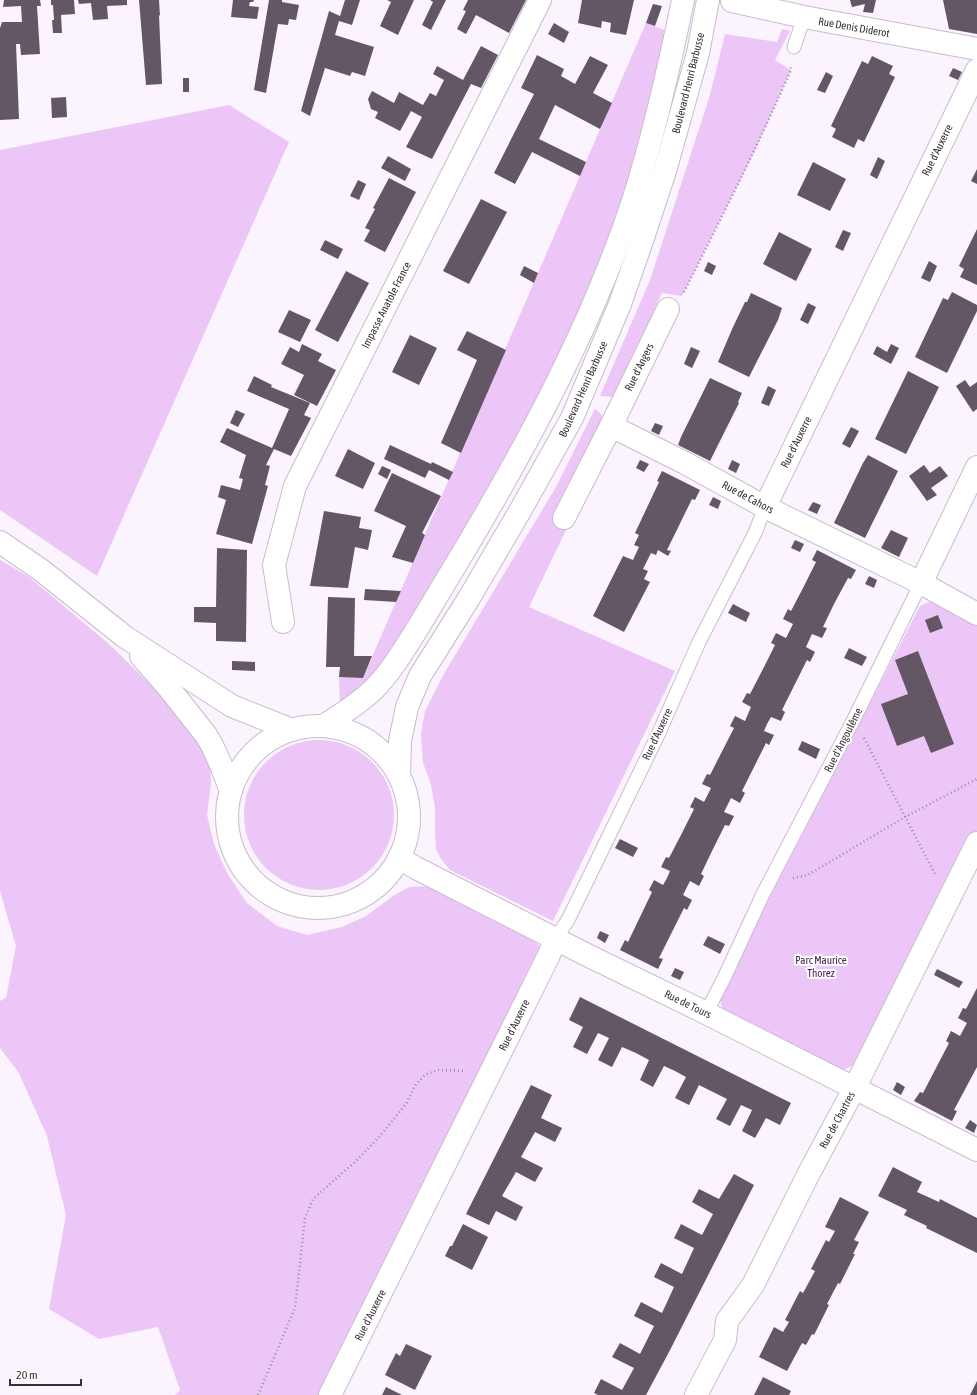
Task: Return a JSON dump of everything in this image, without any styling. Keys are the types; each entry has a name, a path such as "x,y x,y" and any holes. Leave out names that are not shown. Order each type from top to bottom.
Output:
{"street":[{"name":"Impasse Anatole France","path":"282,622 274,565 295,486 540,0"},
{"name":"Boulevard Henri Barbusse","path":"323,726 348,710 373,690 394,664 446,581 540,418 564,369 594,301 632,202 650,144 674,46 683,0"},
{"name":"Boulevard Henri Barbusse","path":"399,776 400,741 406,714 420,676 469,598 572,418 620,304 665,170 687,94 698,53 708,0"},
{"name":"Rue Denis Diderot","path":"732,0 804,17 977,49"},
{"name":"Rue d'Auxerre","path":"765,507 977,70"},
{"name":"Rue d'Angers","path":"611,426 668,308"},
{"path":"564,518 611,426"},
{"name":"Rue de Cahors","path":"611,426 685,463 765,507 921,583 977,614"},
{"name":"Rue d'Angoulême","path":"921,583 977,467"},
{"path":"0,542 41,570 124,637 232,706 292,730"},
{"path":"124,637 168,687 206,735 216,753 231,791"},
{"path":"323,726 342,729 359,736 375,746 384,755 399,776 406,796 409,817 407,838 400,858 389,874 376,888 360,898 342,905 323,908 303,907 285,902 268,893 253,880 241,865 232,848 228,829 227,810 231,791 240,770 254,752 272,739 292,730 323,726"},
{"name":"Rue de Chartres","path":"696,1395 725,1340 727,1321 753,1285 854,1089 977,843"},
{"name":"Rue de Tours","path":"400,858 416,868 555,939 706,1013 977,1150"},
{"name":"Rue d'Auxerre","path":"330,1395 491,1073 549,955 555,939"}],"lane":[{"path":"794,47 804,17"},
{"name":"Rue d'Auxerre","path":"555,939 568,920 657,738 699,642 755,533 765,507"},
{"name":"Rue d'Angoulême","path":"706,1013 763,894 854,719 921,583"}],"path":[{"path":"668,308 679,303 755,151 791,70 794,47"},
{"path":"854,719 949,899"},
{"path":"763,894 794,878 808,875 905,817 977,779"},
{"path":"258,1395 295,1308 305,1218 313,1199 356,1161 380,1136 406,1104 416,1084 425,1075 437,1070 491,1073"}],"green space":[{"path":"646,23 667,31 647,122 616,221 574,325 545,389 434,586 374,677 340,704 339,677 363,678"},
{"path":"782,29 790,31 775,60 791,70 755,151 682,296 662,293 613,397 600,396 650,280 709,98 725,34 777,42"},
{"path":"229,105 289,142 97,576 0,510 0,150"},
{"path":"595,409 603,416 553,522 566,530 529,607 675,671 553,921 450,870 441,859 436,849 435,807 430,781 423,763 421,734 425,711 445,672 556,487"},
{"path":"0,560 29,577 109,644 155,689 196,738 210,760 211,783 207,815 214,844 227,873 247,903 277,926 307,935 342,927 366,916 393,896 409,887 430,886 522,932 540,946 321,1395 175,1395 180,1390 158,1327 99,1339 49,1309 66,1215 47,1136 19,1073 0,1048 0,1001 6,998 16,946 0,891"},
{"name":"Parc Maurice Thorez","path":"931,601 977,625 977,831 860,1062 843,1070 723,1011 719,996 920,606"},
{"path":"326,740 355,748 377,767 386,779 389,786 393,800 393,830 386,851 367,873 355,882 348,885 334,889 312,890 283,882 271,873 256,857 249,844 245,830 244,808 252,779 261,767 277,752 290,745 304,741"}],"building":[{"path":"4,0 40,0 41,6 37,6 40,54 21,55 20,44 16,44 19,119 0,120 0,28 2,22 22,22 21,6 3,7"},
{"path":"51,0 74,0 75,14 61,15 62,33 53,33 52,20 54,20 53,5 51,5"},
{"path":"78,0 127,0 127,5 107,6 108,19 93,20 91,3 79,4"},
{"path":"139,0 159,0 162,84 146,85"},
{"path":"233,0 254,0 253,2 250,2 249,6 259,7 257,19 231,17"},
{"path":"269,0 282,0 282,2 299,5 296,20 289,19 288,25 278,24 266,93 254,90"},
{"path":"345,0 360,0 352,25 339,21 335,35 374,47 365,76 352,72 350,76 325,68 310,116 301,111 329,11 340,16"},
{"path":"387,0 414,0 398,35 380,26 391,2"},
{"path":"430,0 446,0 431,30 422,25 433,2"},
{"path":"468,0 526,0 509,33 476,15 466,34 457,29 466,11 463,10"},
{"path":"582,0 634,0 626,35 610,32 611,23 602,21 601,28 578,23"},
{"path":"850,0 876,0 873,13 863,12 865,4 852,7"},
{"path":"943,0 977,0 977,34 949,29"},
{"path":"653,4 662,6 655,26 646,23"},
{"path":"554,23 569,32 564,43 548,34"},
{"path":"481,46 498,55 481,88 471,84 432,159 406,147 422,117 411,111 400,131 375,118 378,112 371,109 368,99 372,91 394,103 399,92 423,105 430,93 436,96 444,80 433,74 437,66 463,80"},
{"path":"537,55 564,69 561,76 575,84 590,56 608,65 593,93 612,103 600,129 555,105 539,139 586,162 580,176 532,152 515,184 494,173 534,94 521,88"},
{"path":"872,56 893,66 889,74 895,77 864,142 858,139 854,148 832,137 836,129 831,126 862,61 868,64"},
{"path":"953,68 962,72 958,80 949,76"},
{"path":"826,72 833,76 825,93 817,90"},
{"path":"183,78 189,78 189,92 183,92"},
{"path":"66,97 67,117 52,118 51,98"},
{"path":"388,156 411,169 405,181 381,168"},
{"path":"878,157 885,161 877,179 870,175"},
{"path":"813,162 846,179 830,211 797,195"},
{"path":"977,169 977,184 971,181"},
{"path":"389,178 416,192 385,252 364,241 370,230 365,228 375,209 373,208"},
{"path":"358,180 366,184 359,200 350,196"},
{"path":"481,199 507,212 469,284 443,271"},
{"path":"977,229 977,285 960,277 964,269 959,266"},
{"path":"843,230 851,233 843,251 835,247"},
{"path":"779,232 812,249 796,281 763,264"},
{"path":"325,240 343,249 338,259 320,250"},
{"path":"929,261 937,266 930,282 921,278"},
{"path":"708,262 716,266 712,275 704,271"},
{"path":"524,266 538,273 534,283 520,275"},
{"path":"346,271 369,283 338,342 315,330"},
{"path":"952,292 977,305 977,311 947,373 915,357 943,298 948,300"},
{"path":"751,293 782,308 778,320 749,377 718,362 733,327"},
{"path":"808,303 816,307 808,324 800,320"},
{"path":"289,310 311,320 300,342 278,332"},
{"path":"467,331 506,350 461,453 441,443 477,360 457,350"},
{"path":"410,335 437,348 419,385 392,372"},
{"path":"302,344 322,354 318,361 336,370 317,406 294,395 304,375 281,364 290,347 299,352"},
{"path":"891,344 899,348 891,364 873,354 877,346 887,352"},
{"path":"691,347 700,351 692,368 684,364"},
{"path":"908,371 939,387 906,454 875,439"},
{"path":"254,376 272,385 271,387 310,403 304,415 311,418 291,456 274,449 266,465 270,466 265,485 268,486 252,544 216,534 226,500 218,497 221,485 240,490 243,479 239,478 246,455 220,442 227,428 272,448 289,409 247,391"},
{"path":"710,378 742,393 738,402 739,403 710,461 678,445"},
{"path":"965,380 970,387 977,382 977,409 973,412 956,386"},
{"path":"768,386 776,390 769,406 761,403"},
{"path":"236,410 245,414 238,427 230,423"},
{"path":"655,423 663,426 659,435 651,431"},
{"path":"851,427 859,431 850,448 842,444"},
{"path":"390,445 431,464 432,462 453,472 449,480 429,470 425,478 384,459"},
{"path":"348,449 375,463 363,489 335,476"},
{"path":"868,455 898,471 865,538 834,523"},
{"path":"640,460 649,464 644,472 636,468"},
{"path":"732,460 740,464 736,473 728,469"},
{"path":"924,465 930,473 940,466 948,476 931,488 937,495 927,501 909,476"},
{"path":"382,466 391,470 387,479 378,474"},
{"path":"662,471 700,490 695,500 692,499 667,550 671,551 668,556 658,550 656,555 651,553 643,569 648,571 644,579 650,582 624,632 593,616 623,556 633,560 639,547 634,545 639,535 635,533 659,482 657,481"},
{"path":"392,473 441,496 422,533 425,535 413,563 392,557 406,526 374,511"},
{"path":"713,497 721,501 718,509 709,505"},
{"path":"813,502 821,505 817,514 808,510"},
{"path":"324,511 361,517 359,528 372,530 368,550 355,547 348,588 310,586"},
{"path":"891,530 908,538 899,557 881,548"},
{"path":"795,540 804,544 800,552 791,548"},
{"path":"217,548 247,550 246,642 216,641 216,623 194,622 194,607 216,607"},
{"path":"817,550 856,570 851,579 848,578 834,604 823,627 827,628 822,638 812,634 806,647 815,652 810,662 807,660 782,710 785,712 781,721 771,717 767,724 764,731 774,735 769,745 766,743 742,791 745,793 740,803 731,798 724,812 734,816 729,826 725,825 713,849 701,874 704,876 699,886 690,881 683,895 692,900 687,910 684,908 659,958 663,959 658,969 620,950 625,940 628,942 652,892 649,890 654,880 663,885 667,878 670,871 661,867 666,857 669,858 694,809 690,807 695,797 704,802 711,788 702,784 707,774 710,775 734,728 730,726 735,716 745,721 751,707 742,702 747,693 750,694 775,645 771,643 776,633 786,638 793,624 783,619 788,609 791,611 816,562 812,560"},
{"path":"869,576 877,580 874,588 865,584"},
{"path":"365,589 401,591 396,602 364,600"},
{"path":"328,597 355,598 354,656 372,656 363,678 339,677 340,667 326,667"},
{"path":"733,604 750,613 746,622 728,613"},
{"path":"938,615 943,628 930,633 925,620"},
{"path":"849,648 867,657 862,666 844,658"},
{"path":"918,651 954,744 931,753 924,736 897,746 881,704 908,694 895,660"},
{"path":"232,661 255,662 255,671 232,670"},
{"path":"802,741 820,749 816,759 798,750"},
{"path":"620,839 638,848 633,857 615,848"},
{"path":"600,931 609,935 605,943 597,938"},
{"path":"708,936 725,944 720,954 703,945"},
{"path":"675,968 684,972 680,980 671,976"},
{"path":"937,969 963,982 959,988 934,975"},
{"path":"977,988 977,1067 954,1110 957,1111 952,1121 914,1101 920,1092 923,1093 949,1043 946,1041 951,1031 960,1036 967,1023 958,1018 963,1008 966,1009"},
{"path":"580,997 791,1103 780,1125 766,1118 755,1138 742,1131 752,1110 741,1105 730,1126 716,1119 727,1099 699,1085 689,1105 675,1098 686,1077 675,1071 664,1066 653,1087 640,1080 649,1060 636,1053 622,1047 612,1067 598,1060 609,1038 598,1033 587,1054 573,1047 583,1027 569,1020"},
{"path":"897,1082 905,1087 901,1095 893,1090"},
{"path":"531,1085 552,1095 541,1118 562,1128 555,1142 535,1132 521,1157 543,1168 535,1182 516,1172 502,1196 523,1207 516,1221 496,1211 489,1225 466,1214"},
{"path":"970,1120 977,1125 974,1133 965,1128"},
{"path":"893,1167 922,1182 917,1192 939,1202 940,1199 977,1218 977,1253 926,1228 927,1226 904,1215 907,1210 878,1196"},
{"path":"734,1174 754,1185 646,1395 598,1395 594,1393 601,1379 622,1390 634,1368 612,1357 620,1343 640,1354 654,1326 634,1316 641,1302 662,1313 674,1287 654,1277 661,1263 682,1274 694,1248 674,1238 681,1224 702,1235 713,1214 692,1202 699,1189 719,1199"},
{"path":"840,1197 869,1212 854,1240 859,1242 853,1254 855,1254 840,1284 838,1283 827,1304 829,1305 814,1335 812,1334 806,1345 802,1343 787,1371 759,1357 774,1327 783,1332 789,1322 785,1320 800,1291 803,1293 815,1271 811,1269 826,1240 829,1242 835,1231 825,1227"},
{"path":"463,1224 488,1237 472,1270 445,1256"},
{"path":"406,1344 432,1356 415,1390 385,1375 396,1353 400,1356"},
{"path":"763,1377 791,1391 789,1395 754,1395"},
{"path":"977,1381 977,1395 970,1395"},
{"path":"386,1387 402,1395 382,1395"}]}
